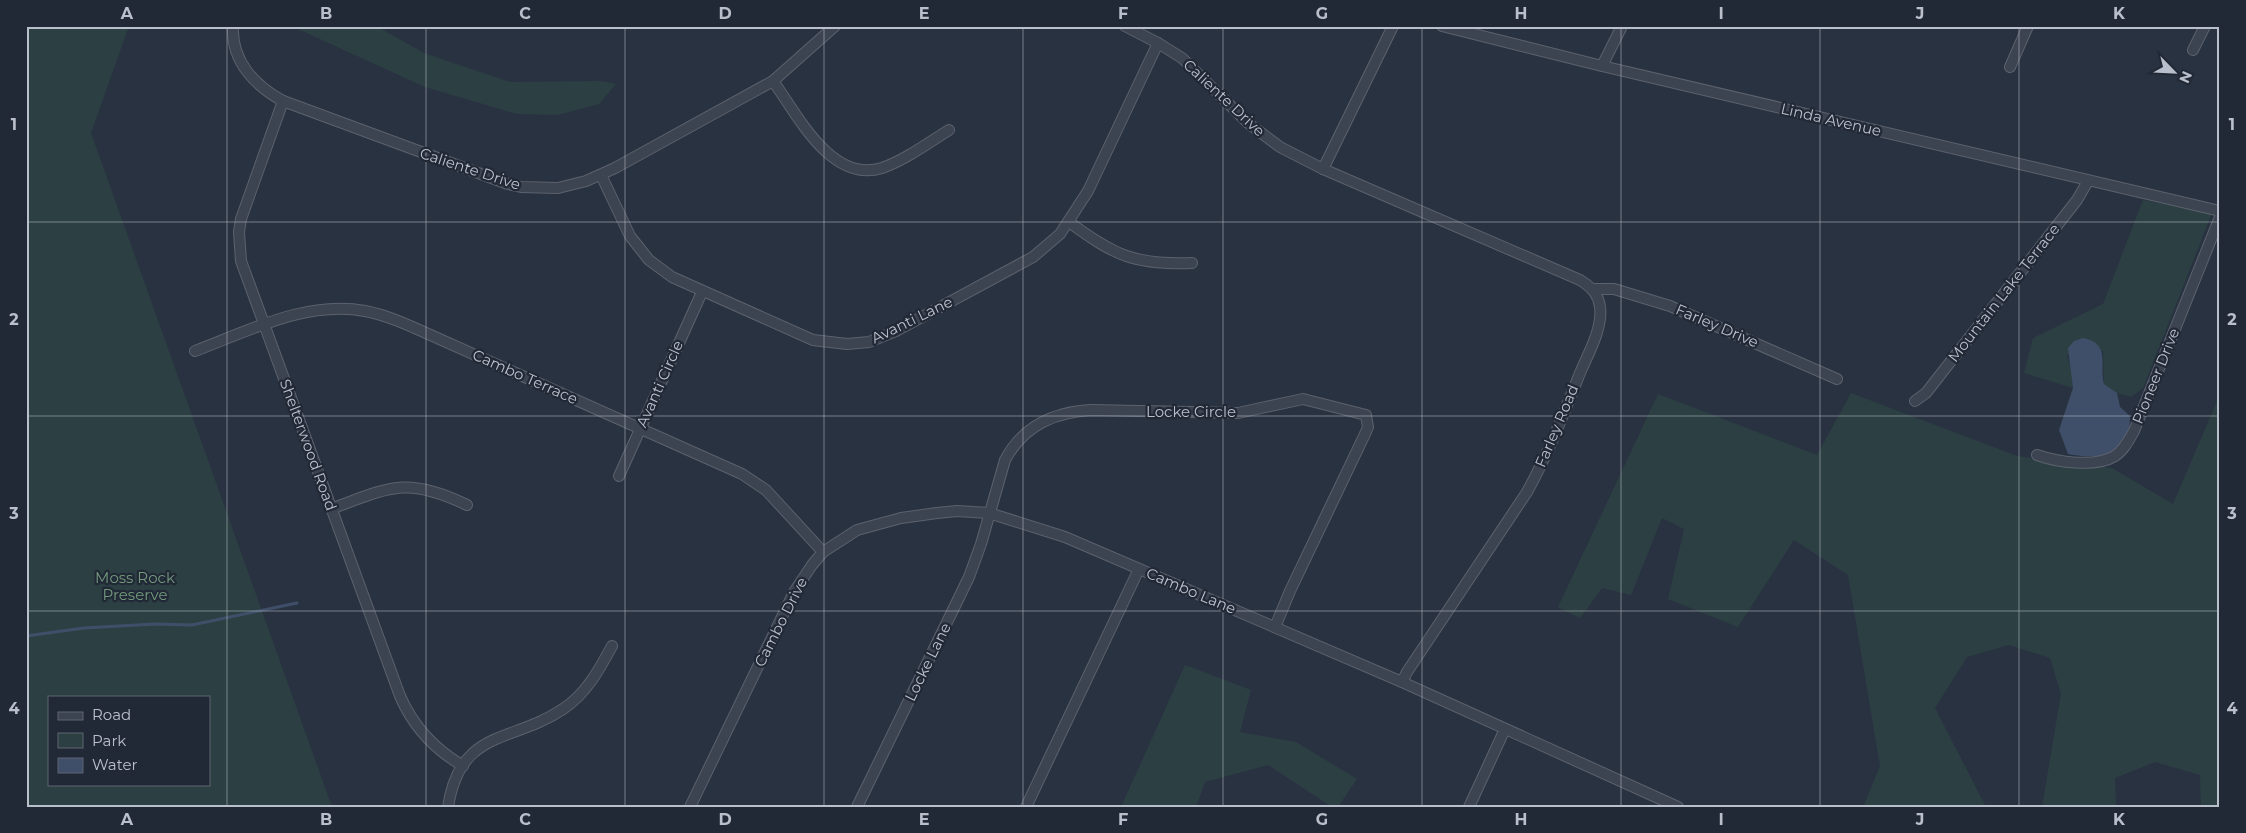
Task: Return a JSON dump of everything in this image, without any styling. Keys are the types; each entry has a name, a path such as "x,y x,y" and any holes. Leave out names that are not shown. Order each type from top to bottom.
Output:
{"street":[{"name":"Caliente Drive","path":"233,26 236,47 246,70 260,87 283,102 486,177 521,187 558,188 601,175 773,81 835,26"},
{"name":"Caliente Drive","path":"1125,26 1158,43 1192,66 1263,136 1296,157 1323,169"},
{"path":"1393,26 1323,169 1580,280 1593,289"},
{"name":"Linda Avenue","path":"1442,26 1602,66 2220,212"},
{"path":"1602,66 1622,26"},
{"path":"2010,67 2028,26"},
{"path":"2194,50 2205,26"},
{"name":"Avanti Lane","path":"601,175 620,218 639,249 659,269 702,292 813,340 841,344 869,342 896,332 1033,257 1060,234 1088,192 1158,43"},
{"path":"773,81 823,151 836,161 856,169 883,168 949,130"},
{"name":"Shelterwood Road","path":"283,102 245,206 240,232 241,261 404,706 426,737 463,766"},
{"name":"Mountain Lake Terrace","path":"1915,401 1926,393 2077,200 2088,181"},
{"name":"Pioneer Drive","path":"2037,455 2058,462 2100,460 2116,454 2126,445 2134,431 2220,218"},
{"path":"1069,222 1106,248 1128,258 1154,264 1192,263"},
{"name":"Farley Drive","path":"1593,289 1614,289 1670,306 1837,379"},
{"name":"Farley Road","path":"1402,682 1527,492 1551,445 1597,331 1600,308 1593,289"},
{"name":"Avanti Circle","path":"619,476 702,292"},
{"name":"Cambo Terrace","path":"195,351 264,325 320,309 347,308 378,314 403,323 640,428 757,483 775,499 824,552"},
{"name":"Locke Circle","path":"989,513 998,478 1010,449 1033,428 1051,417 1062,413 1091,410 1238,413 1303,399 1359,412 1366,415 1368,421 1365,434 1274,627"},
{"path":"331,508 379,490 400,486 413,486 437,491 468,504"},
{"name":"Cambo Drive","path":"690,807 794,592 812,565 824,552 857,530 878,523 957,511 989,513 1065,536 1139,569"},
{"name":"Locke Lane","path":"857,807 969,577 989,513"},
{"name":"Cambo Lane","path":"1026,807 1139,569 1402,682"},
{"path":"448,807 450,796 463,766 477,750 495,738 547,719 564,709 587,687 612,646"},
{"path":"1402,682 1678,807"},
{"path":"1469,807 1505,729"}],"green space":[{"name":"Moss Rock Preserve","path":"26,26 129,26 91,133 332,807 26,807"},
{"path":"280,26 376,26 424,53 510,82 600,81 616,84 599,104 558,115 517,114 425,87 298,29"},
{"path":"2143,200 2212,213 2143,388 2131,397 2117,393 2104,384 2103,351 2067,355 2072,373 2073,388 2024,373 2033,338 2103,304"},
{"path":"1851,393 2017,456 2112,468 2173,504 2220,394 2220,807 2201,807 2200,775 2155,762 2115,778 2116,807 2042,807 2061,694 2050,658 2009,645 1967,657 1935,708 1986,807 1863,807 1880,766 1848,575 1794,540 1738,627 1668,599 1684,529 1662,518 1631,595 1602,588 1580,618 1558,607 1658,394 1817,455"},
{"path":"1185,665 1251,690 1240,732 1296,742 1357,779 1338,807 1332,807 1268,765 1205,782 1196,807 1121,807"}],"water":[{"path":"2083,338 2092,341 2101,349 2104,384 2117,393 2120,407 2130,416 2129,430 2125,440 2119,448 2111,453 2102,455 2080,456 2068,454 2059,430 2073,388 2068,348 2074,341"}],"waterway":[{"path":"26,636 84,628 155,624 192,625 297,603"}]}
